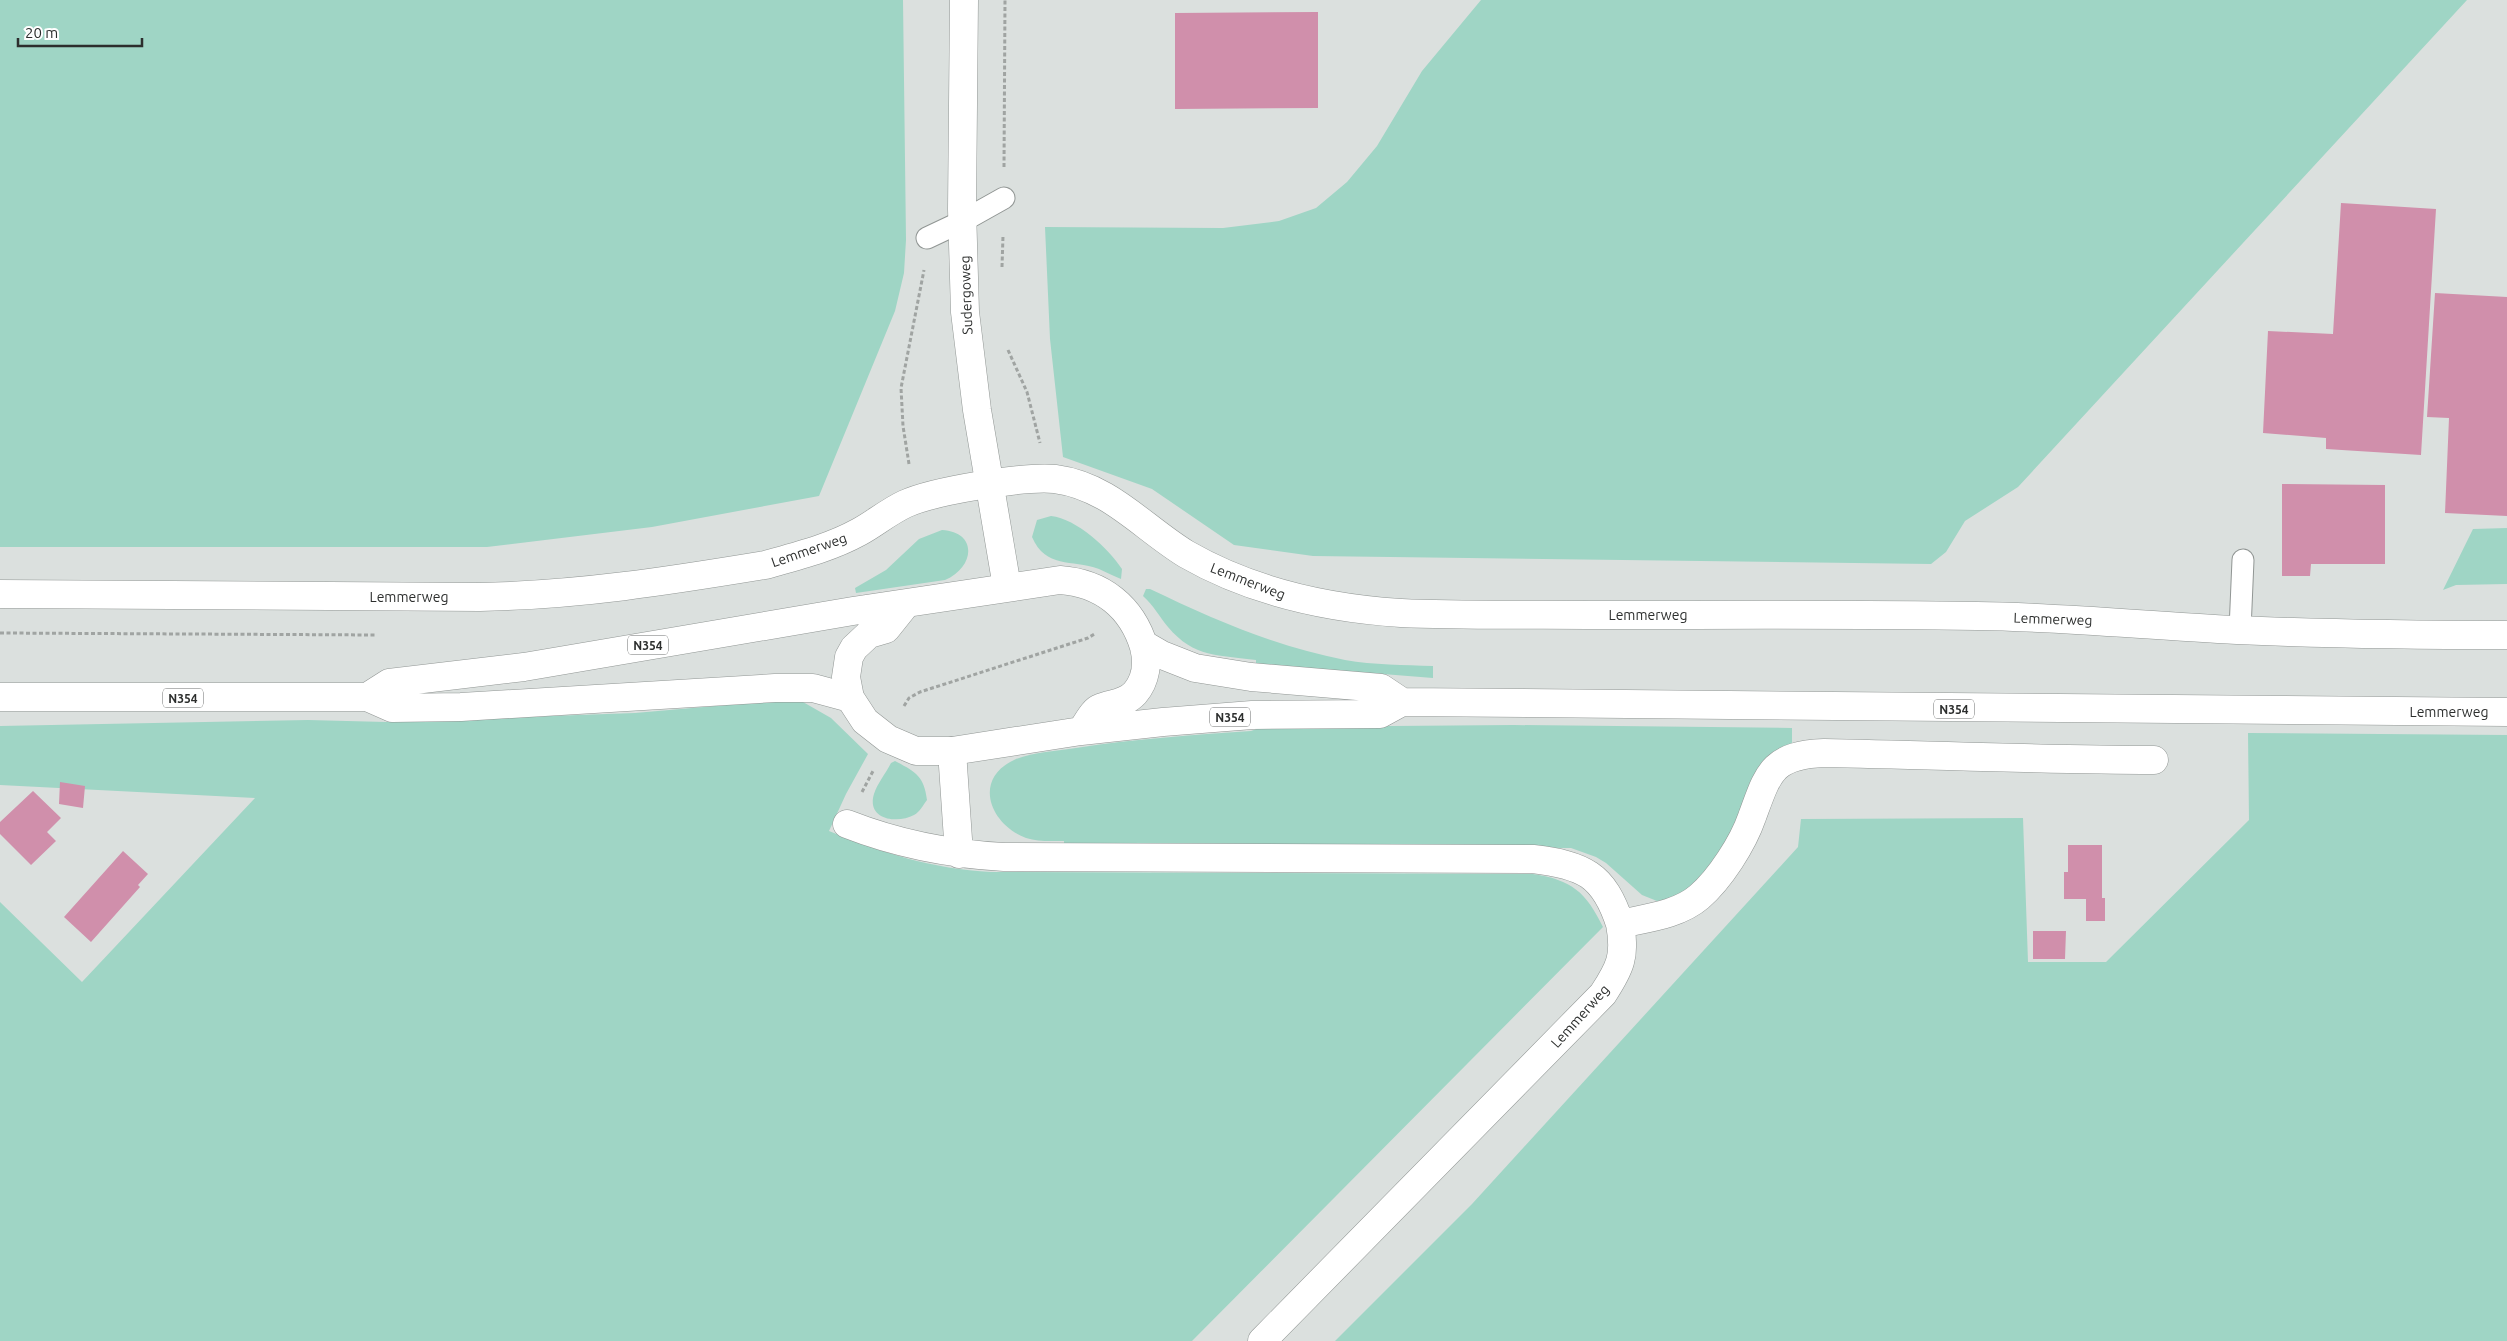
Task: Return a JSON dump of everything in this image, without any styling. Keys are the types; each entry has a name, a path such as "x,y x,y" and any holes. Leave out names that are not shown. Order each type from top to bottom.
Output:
{"street":[{"name":"Sudergoweg","path":"964,0 963,221 968,342 1006,587"},
{"name":"Lemmerweg","path":"0,594 480,597 546,596 609,590 757,566 786,559 831,545 859,532 903,505 917,499 942,492 1046,479 1080,485 1108,497 1129,511 1163,539 1230,577 1291,597 1354,608 1404,613 1981,616 2076,619 2240,630 2362,635 2507,635"},
{"name":"N354","path":"366,698 390,683 524,667 1006,587 1060,580 1092,587 1105,593 1124,608 1134,622 1143,644 1146,655 1145,672 1135,694 1122,702 1099,708 1081,731 952,751 924,752 901,746 874,728 859,713 850,698 846,677 849,656 854,648 869,634 886,629 906,604"},
{"path":"1143,644 1162,655 1195,668 1251,677 1381,688 1402,702"},
{"name":"N354","path":"0,698 366,698 392,708 528,705 775,688 813,688 850,698"},
{"name":"Lemmerweg","path":"1081,731 1252,716 1380,714 1402,702 2507,712"},
{"path":"952,751 959,854"},
{"path":"1620,924 1678,910 1711,886 1745,833 1768,776 1775,768 1795,757 1824,753 2115,767 2154,760"},
{"name":"Lemmerweg","path":"847,824 893,841 959,854 1060,858 1533,859 1574,866 1584,871 1593,877 1611,899 1620,924 1623,953 1620,965 1603,994 1262,1341"}],"lane":[{"path":"927,238 963,221 1004,198"},
{"path":"2240,630 2243,560"}],"path":[{"path":"1002,273 1006,0"},
{"path":"1006,343 1013,366 1028,392 1046,479"},
{"path":"902,709 909,698 920,692 1088,638 1098,631"},
{"path":"860,795 876,763"}],"green space":[{"path":"0,0 903,0 906,240 904,273 895,311 819,496 652,527 487,547 0,547"},
{"path":"1481,0 2467,0 2018,487 1965,521 1946,552 1931,564 1313,556 1234,545 1152,489 1063,457 1050,339 1045,227 1223,228 1279,221 1316,208 1347,182 1377,146 1422,71"},
{"path":"1051,516 1061,518 1081,529 1109,552 1122,569 1121,579 1099,569 1052,559 1044,554 1032,537 1037,520"},
{"path":"2507,528 2507,584 2456,585 2443,590 2473,529"},
{"path":"942,530 954,532 967,543 967,559 955,574 945,580 856,593 855,588 886,570 919,539"},
{"path":"1146,589 1150,589 1245,631 1294,648 1356,662 1433,666 1433,678 1256,664 1256,660 1219,656 1198,650 1188,645 1168,627 1143,596"},
{"path":"772,701 803,702 831,718 868,754 846,794 829,831 908,859 928,864 991,872 1533,874 1568,884 1584,896 1603,927 1192,1341 0,1341 0,902 82,982 255,798 0,785 0,726 308,720 386,722 635,713"},
{"path":"1514,725 1792,728 1792,745 1740,815 1722,849 1695,885 1670,899 1657,901 1642,895 1606,863 1596,857 1571,848 1064,844 1064,841 1026,838 1013,831 995,812 991,800 990,789 994,777 1002,767 1016,759 1046,752 1141,740 1251,731 1262,727"},
{"path":"2248,733 2507,735 2507,1341 1335,1341 1472,1204 1798,847 1801,819 2023,818 2028,962 2106,962 2249,820"},
{"path":"895,761 918,776 926,792 927,800 920,810 907,818 885,818 875,810 873,803 877,786 891,763"}],"building":[{"path":"1318,12 1318,108 1175,109 1175,13"},
{"path":"2341,203 2436,209 2421,455 2326,449 2326,438 2263,433 2268,331 2333,334"},
{"path":"2435,293 2507,297 2507,516 2445,513 2449,418 2427,417"},
{"path":"2282,484 2385,485 2385,564 2311,564 2310,576 2282,576"},
{"path":"60,782 85,786 83,808 59,804"},
{"path":"33,791 61,818 47,832 56,841 31,865 0,834 0,822"},
{"path":"2068,845 2102,845 2102,898 2105,898 2105,921 2086,921 2086,899 2064,899 2064,872 2068,872"},
{"path":"123,851 148,874 138,885 140,887 91,942 64,917"},
{"path":"2033,931 2066,931 2065,959 2033,959"}]}
